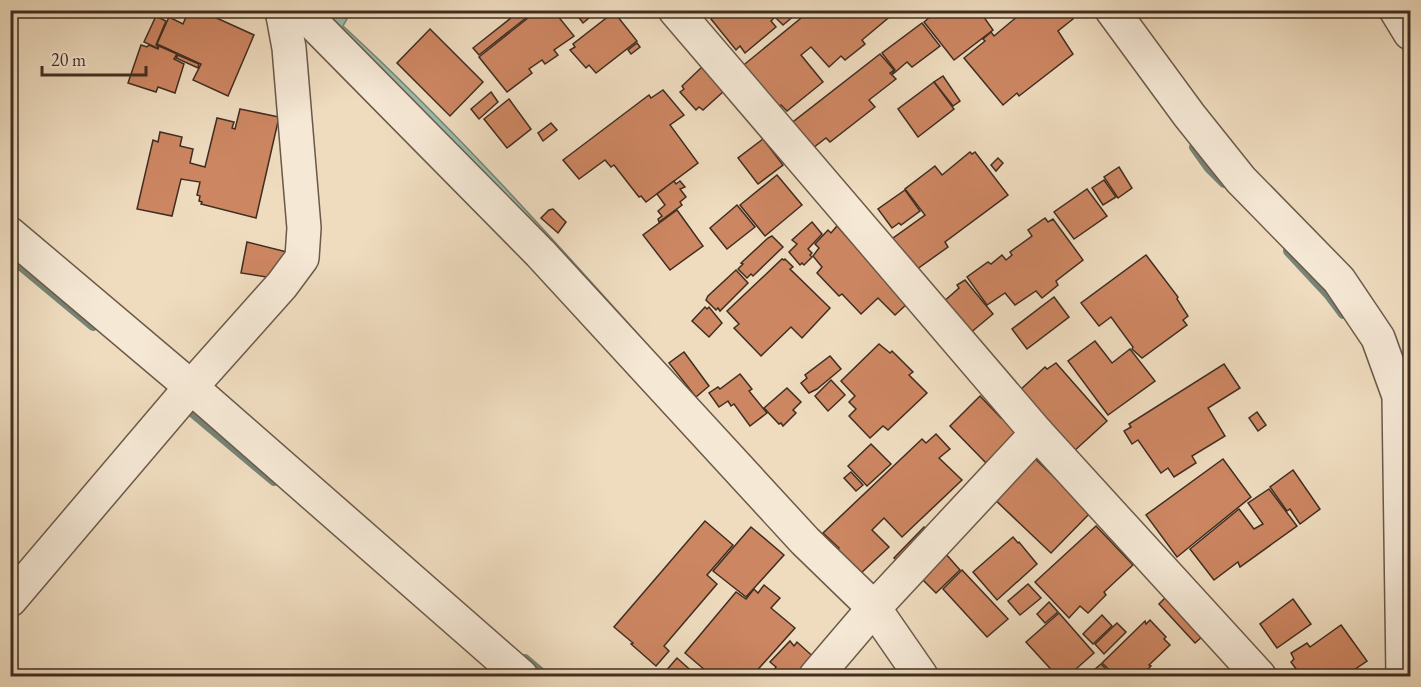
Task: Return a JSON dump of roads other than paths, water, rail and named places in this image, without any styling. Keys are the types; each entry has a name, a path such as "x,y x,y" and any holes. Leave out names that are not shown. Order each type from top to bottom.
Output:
{"street":[{"path":"675,10 1037,434 1260,676"},
{"path":"1112,10 1189,115 1234,170 1339,280 1378,338 1399,396 1403,676"},
{"path":"1396,10 1410,33"},
{"path":"10,600 191,387 282,285 302,258 304,228 289,48 282,13 311,21 372,80 540,253 805,542 874,608 921,676"},
{"path":"10,234 191,387 521,676"},
{"path":"816,676 874,608 1037,434"}],"waterway":[{"path":"1194,147 1209,168 1224,183"},
{"path":"1288,251 1328,294 1343,314"},
{"path":"10,257 93,326"},
{"path":"188,409 274,481"},
{"path":"525,659 545,676"}]}
